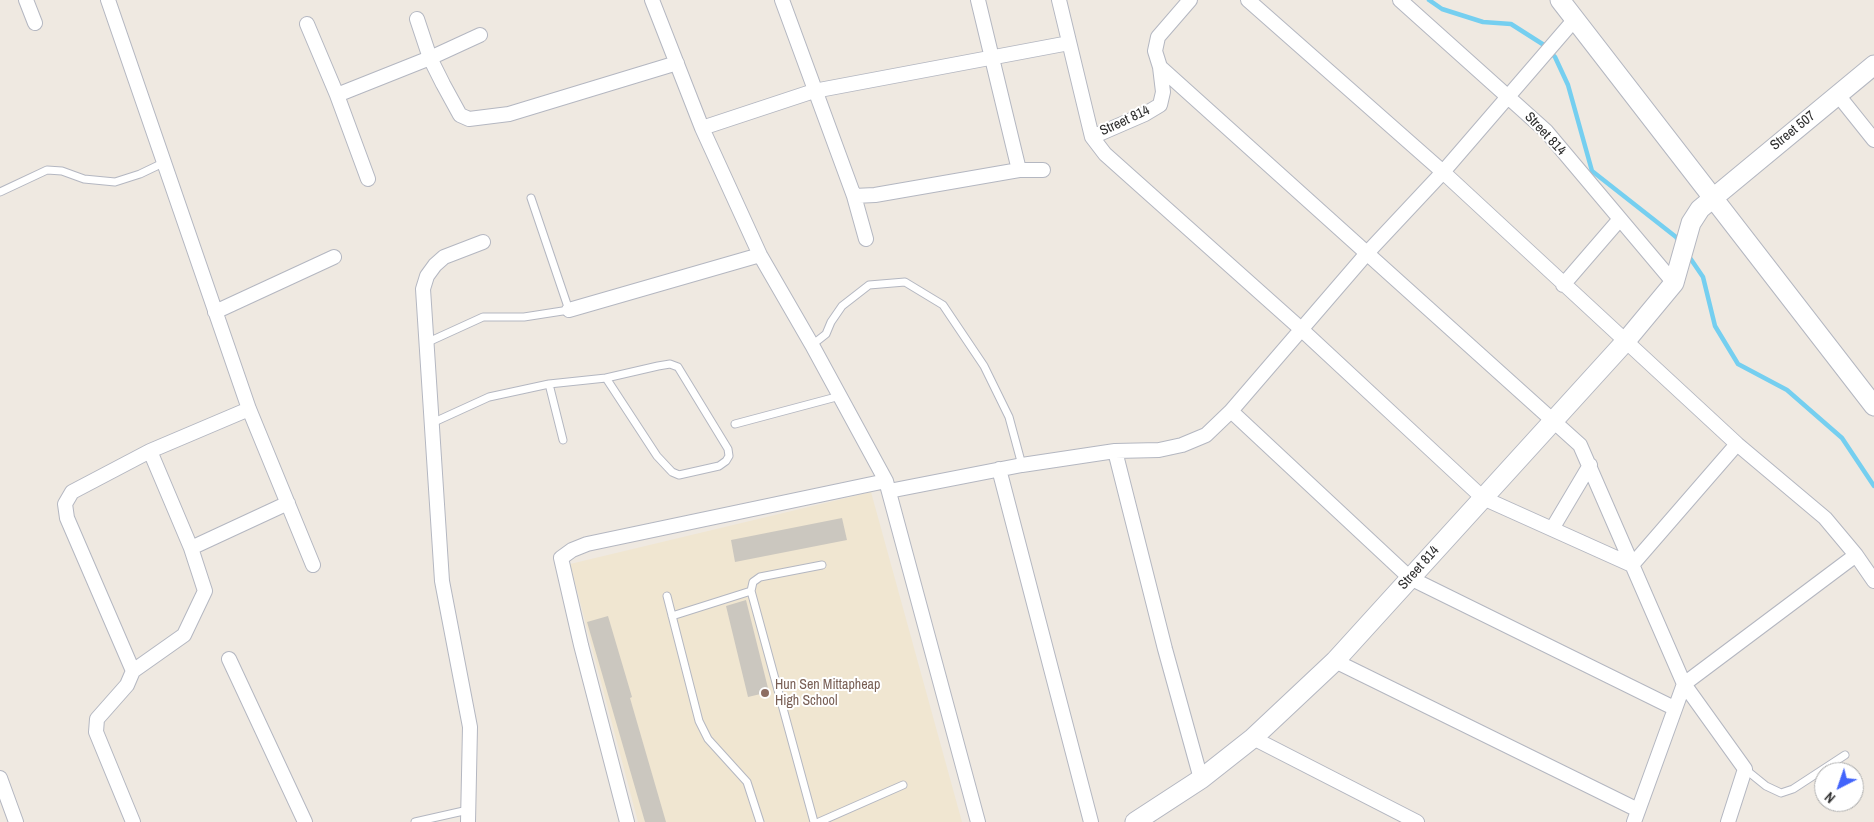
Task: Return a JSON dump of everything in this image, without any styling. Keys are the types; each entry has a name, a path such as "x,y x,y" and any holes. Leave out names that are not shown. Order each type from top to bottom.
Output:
{"street":[{"path":"26,0 35,23"},
{"path":"108,0 249,409 313,565"},
{"path":"652,0 702,128 760,256 812,345 888,486 978,822"},
{"path":"782,0 814,92 854,196 866,239"},
{"path":"978,0 1019,170"},
{"path":"1060,0 1092,137 1105,154 1301,329 1483,498 1632,565"},
{"name":"Street 814","path":"1092,137 1145,114 1160,104 1163,92 1160,67 1155,51 1158,37 1190,0"},
{"path":"1248,0 1443,172 1737,444 1825,518 1856,555 1874,581"},
{"name":"Street 814","path":"1135,822 1201,779 1253,738 1335,660 1625,342 1677,276 1620,218 1546,132 1400,0"},
{"path":"1560,0 1874,406"},
{"path":"418,19 430,58 460,114 469,120 509,114 677,63"},
{"path":"627,822 585,662 561,558 572,550 587,544 888,486 1115,451 1159,450 1182,445 1206,435 1231,411 1368,252 1443,172 1575,19"},
{"path":"307,24 337,95 368,179"},
{"path":"337,95 430,58 480,35"},
{"path":"702,128 814,92 1069,43"},
{"name":"Street 507","path":"1677,276 1692,223 1700,209 1712,197 1874,64"},
{"path":"1160,67 1368,252 1580,445 1684,684 1745,769 1728,822"},
{"path":"1838,95 1874,140"},
{"path":"854,196 875,195 1019,170 1043,170"},
{"path":"1563,284 1620,218"},
{"path":"468,816 470,727 442,581 423,289 427,276 444,257 483,242"},
{"path":"215,312 334,256"},
{"path":"569,310 760,256"},
{"path":"134,671 67,518 65,504 72,492 150,451 249,409"},
{"path":"1231,411 1410,578 1674,708"},
{"path":"1632,565 1737,444"},
{"path":"133,822 96,732 97,719 127,685 134,671 184,635 205,591 191,548 150,451"},
{"path":"1115,451 1165,649 1201,779"},
{"path":"1552,529 1590,466"},
{"path":"999,469 1091,822"},
{"path":"191,548 288,504"},
{"path":"1335,660 1636,816 1684,684 1856,555"},
{"path":"229,659 305,822"},
{"path":"1253,738 1417,822"},
{"path":"0,778 16,822"}],"lane":[{"path":"0,192 47,170 62,171 84,179 115,182 140,174 163,163"},
{"path":"426,344 483,317 524,317 569,310 531,198"},
{"path":"812,345 826,334 831,322 842,306 869,285 905,282 944,305 984,366 1009,417 1022,465"},
{"path":"432,423 489,397 548,384 606,378 670,364 678,367 728,449 729,456 726,461 719,466 679,475 672,472 657,456 606,378"},
{"path":"548,384 563,440"},
{"path":"734,424 840,396"},
{"path":"814,822 750,591 753,582 760,577 822,565"},
{"path":"672,616 750,591"},
{"path":"667,596 699,721 708,739 747,782 760,822"},
{"path":"1745,769 1766,786 1781,793 1792,789 1845,755"},
{"path":"819,822 903,785"},
{"path":"415,822 468,816"}],"shaded area":[{"name":"Hun Sen Mittapheap High School","path":"871,492 962,822 638,822 570,564"}],"building":[{"path":"842,518 847,540 735,562 731,540"},
{"path":"746,600 769,692 748,697 726,606"},
{"path":"608,616 666,822 645,822 587,622"}],"waterway":[{"path":"1429,0 1442,9 1483,22 1511,24 1544,45 1555,57 1568,85 1592,171 1676,237 1680,243"},
{"path":"1688,255 1703,277 1715,326 1738,364 1787,390 1842,438 1874,486"}],"place":[{"name":"Hun Sen Mittapheap High School","path":"765,693"}]}
